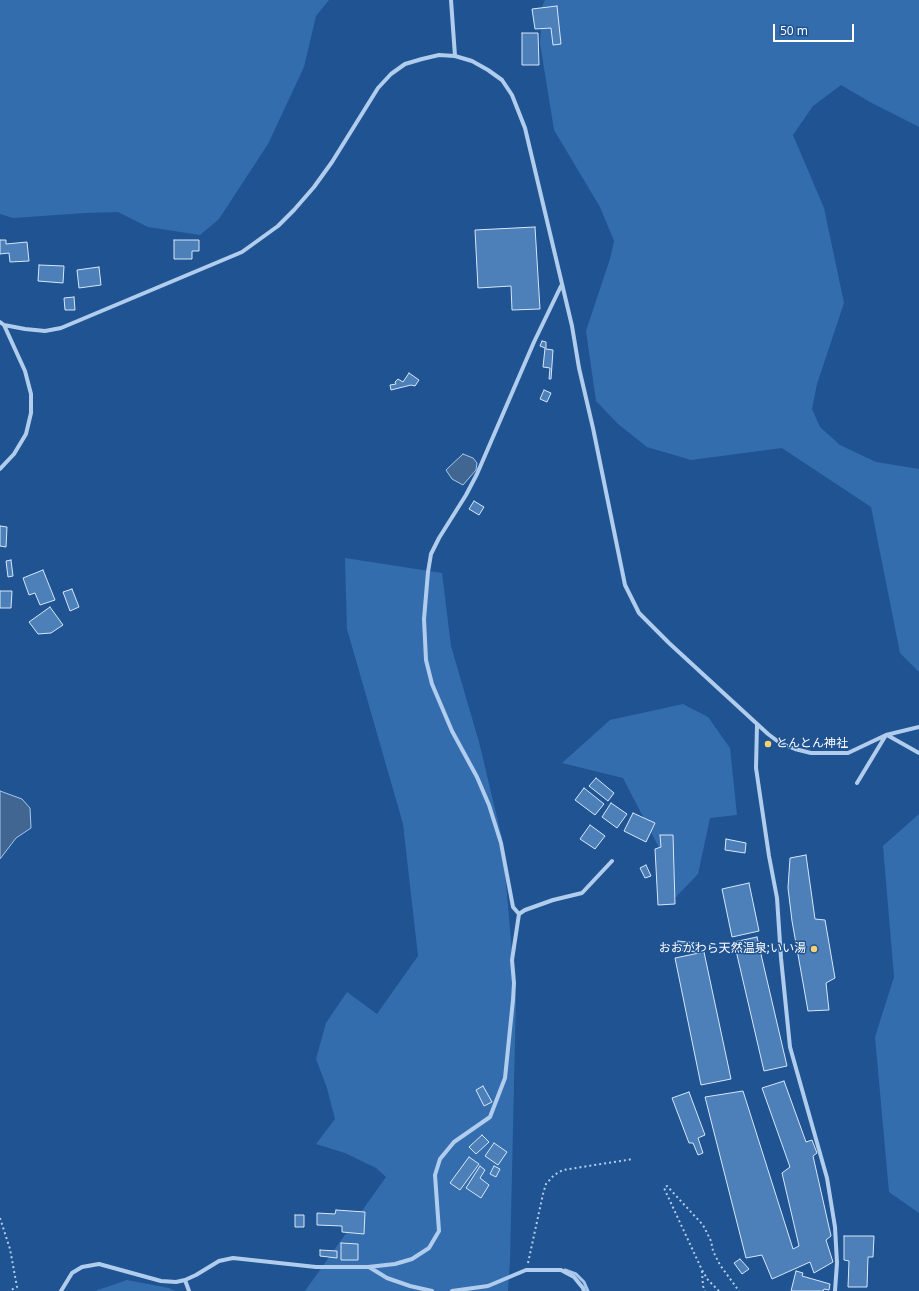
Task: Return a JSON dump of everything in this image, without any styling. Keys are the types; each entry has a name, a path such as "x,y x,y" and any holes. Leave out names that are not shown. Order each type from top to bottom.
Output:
{"street":[{"path":"451,0 455,56"},
{"path":"2,324 25,329 45,331 61,328 242,252 278,226 314,187 332,162 378,88 391,74 405,64 422,58 439,55 455,56 472,61 502,80 512,94 525,128 561,286 572,326 579,368 593,428 625,585 639,614 757,725 780,743 810,754 848,753 886,735 919,727"},
{"path":"61,1291 72,1273 82,1268 99,1264 161,1281 176,1282 185,1280 219,1261 233,1258 316,1267 368,1267 395,1264 412,1258 428,1248 439,1231 435,1175 440,1159 454,1142 490,1117 505,1078 513,1000 514,983 512,960 518,914 514,907 501,843 489,805 477,776 452,731 432,684 426,660 424,619 428,572 431,554 439,538 478,474 534,342 561,286"},
{"path":"0,469 14,454 26,434 31,413 31,394 25,371 2,324"},
{"path":"757,725 756,768 777,898 781,958 790,1047 827,1178 835,1228 837,1263 835,1291"},
{"path":"886,735 919,753"},
{"path":"857,783 886,735"},
{"path":"518,914 553,900 582,893 612,861"},
{"path":"368,1267 387,1278 410,1286 432,1291"},
{"path":"452,1291 488,1286 526,1270 561,1270 574,1277 584,1291"},
{"path":"185,1280 189,1291"}],"path":[{"path":"526,1270 542,1194 546,1184 554,1175 563,1170 633,1159"},
{"path":"719,1291 708,1280 702,1270 664,1188 667,1186 702,1225 711,1241 713,1251 720,1266 739,1291"},
{"path":"0,1218 0,1222 10,1249 17,1287 9,1291"},
{"path":"702,1270 703,1286 705,1291"}],"shaded area":[{"path":"0,0 329,0 316,16 304,67 268,144 219,219 200,235 148,227 118,212 13,218 0,214"},
{"path":"545,0 919,0 919,127 870,102 841,85 813,106 793,135 824,208 844,303 817,384 812,409 820,427 840,445 876,462 919,469 919,672 900,653 871,507 782,448 691,460 647,447 618,424 596,401 586,331 610,259 614,241 600,207 554,130 540,43 542,7"},
{"path":"463,454 473,458 477,463 476,470 463,485 452,479 446,470"},
{"path":"345,558 442,573 451,646 479,742 502,838 516,997 508,1291 305,1291 386,1177 376,1168 345,1153 316,1144 335,1119 327,1088 316,1059 326,1023 347,992 377,1014 418,956 403,824 347,629"},
{"path":"683,704 708,717 730,748 737,815 710,818 698,874 674,899 669,867 623,778 562,763 610,720"},
{"path":"0,791 22,799 30,808 31,828 16,838 0,859"},
{"path":"919,814 919,1213 889,1192 875,1037 894,977 883,846"},
{"path":"127,1280 169,1288 175,1291 95,1291"}],"building":[{"path":"557,6 561,44 553,45 551,28 535,29 532,9"},
{"path":"522,33 538,33 539,65 522,65"},
{"path":"535,227 540,309 512,310 511,286 478,288 475,230"},
{"path":"0,240 6,240 6,244 27,242 29,261 10,262 9,253 0,254"},
{"path":"174,240 199,240 199,251 192,251 192,259 174,259"},
{"path":"39,265 64,266 63,283 38,281"},
{"path":"99,267 101,285 79,288 77,270"},
{"path":"74,297 75,310 65,310 64,298"},
{"path":"542,341 546,342 546,349 553,350 551,379 549,379 550,368 543,367 545,348 540,346"},
{"path":"409,373 419,380 415,386 411,385 391,390 390,385 396,384 395,382 398,379 403,382"},
{"path":"544,390 551,393 547,402 540,399"},
{"path":"474,501 484,507 479,515 469,509"},
{"path":"0,526 7,527 6,547 0,546"},
{"path":"11,560 13,576 8,577 6,561"},
{"path":"43,570 55,600 40,605 35,593 29,595 23,578"},
{"path":"72,589 79,607 70,611 63,592"},
{"path":"0,591 12,591 11,608 0,608"},
{"path":"50,607 63,625 51,633 38,634 29,622"},
{"path":"596,778 614,793 608,801 589,786"},
{"path":"584,788 604,804 595,815 575,800"},
{"path":"611,803 627,814 617,828 602,817"},
{"path":"633,813 655,823 646,842 624,831"},
{"path":"590,825 605,836 595,849 580,839"},
{"path":"660,835 673,835 675,904 658,905 655,849 661,847"},
{"path":"726,839 746,843 745,853 725,850"},
{"name":"おおがわら天然温泉;いい湯","path":"806,855 815,919 825,920 835,978 826,983 829,1010 808,1011 792,921 788,888 790,858"},
{"path":"646,865 651,876 645,878 640,868"},
{"path":"749,883 759,931 732,937 722,889"},
{"path":"757,937 787,1066 764,1071 734,942"},
{"path":"678,941 697,943 697,952 677,950"},
{"path":"704,952 731,1079 701,1085 675,958"},
{"path":"784,1081 806,1142 812,1140 817,1153 813,1156 831,1236 826,1240 833,1262 814,1273 810,1262 772,1279 762,1255 746,1258 705,1097 743,1091 793,1249 799,1246 782,1173 790,1167 762,1088"},
{"path":"483,1086 492,1102 484,1106 476,1090"},
{"path":"689,1092 705,1135 698,1138 703,1153 698,1155 693,1143 689,1143 672,1098"},
{"path":"482,1135 489,1142 476,1154 469,1147"},
{"path":"494,1143 507,1152 498,1165 485,1156"},
{"path":"469,1157 479,1164 460,1190 450,1183"},
{"path":"480,1166 485,1170 480,1178 489,1185 481,1198 466,1188"},
{"path":"494,1166 500,1169 496,1177 490,1174"},
{"path":"336,1210 365,1212 364,1234 342,1232 342,1226 317,1225 317,1213 335,1214"},
{"path":"295,1215 304,1215 304,1227 295,1227"},
{"path":"844,1236 874,1236 873,1257 868,1257 867,1287 848,1287 849,1261 844,1260"},
{"path":"341,1243 358,1244 358,1260 341,1260"},
{"path":"320,1250 337,1251 337,1258 320,1256"},
{"path":"740,1259 749,1269 742,1274 734,1263"},
{"path":"796,1271 803,1273 802,1276 830,1284 829,1290 791,1291"}],"waterway":[{"path":"565,1270 576,1274 584,1282 588,1291"}],"place":[{"name":"とんとん神社","path":"768,744"},
{"name":"おおがわら天然温泉;いい湯","path":"814,949"}]}
